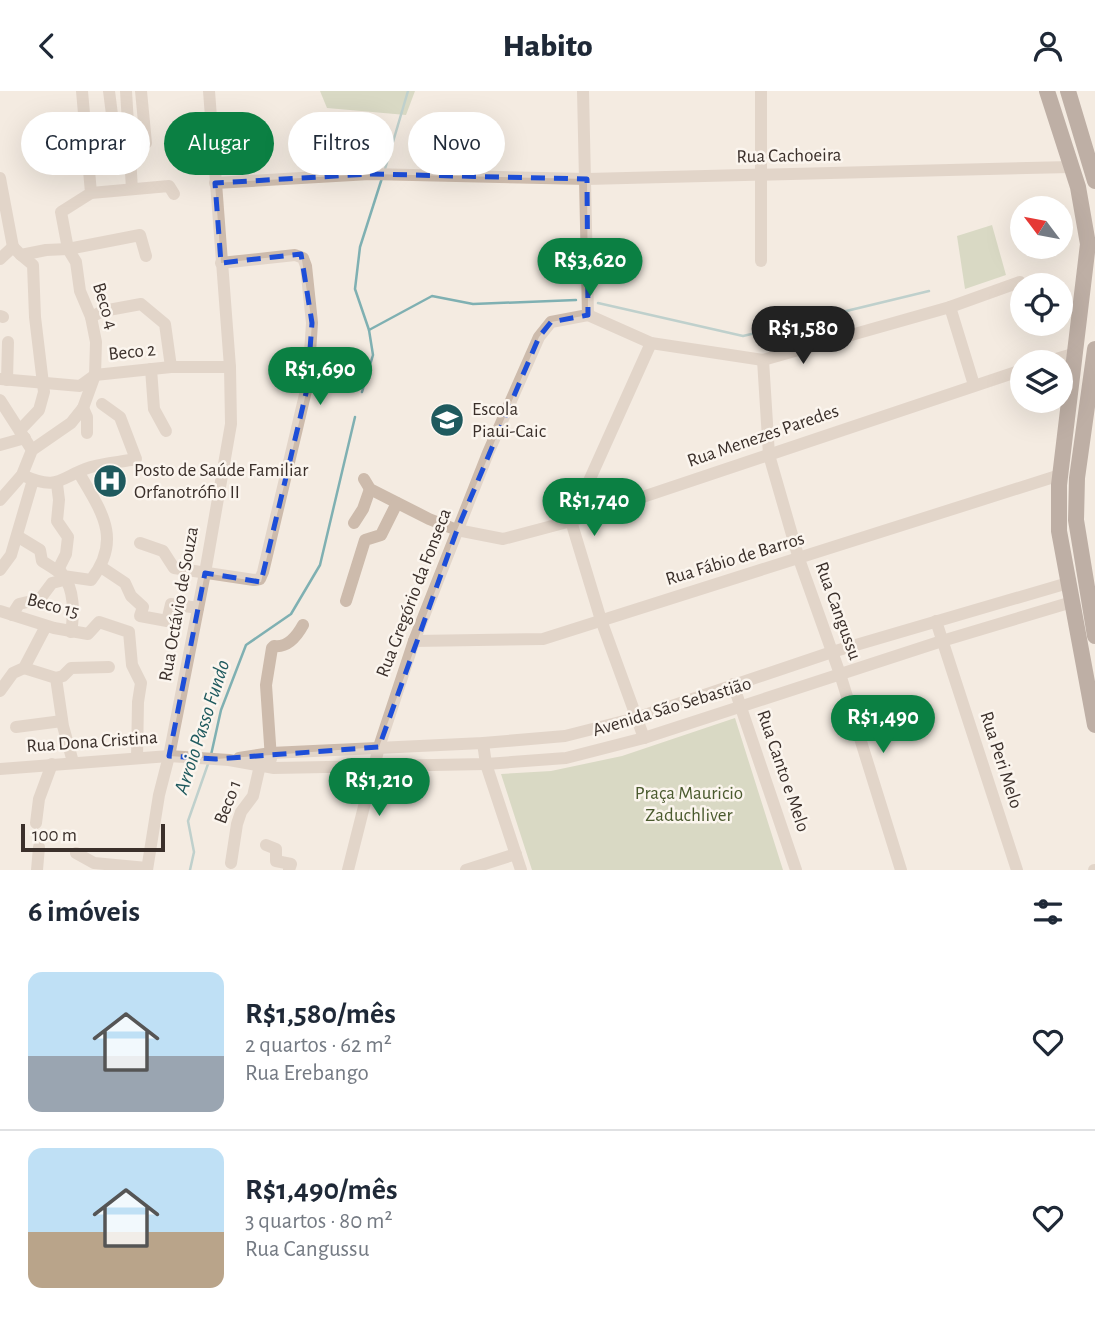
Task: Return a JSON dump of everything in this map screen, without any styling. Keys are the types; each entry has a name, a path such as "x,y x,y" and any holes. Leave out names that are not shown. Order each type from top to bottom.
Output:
{"main road":[{"path":"1047,91 1083,209 1088,244 1060,475 1059,531 1095,725"},
{"path":"1068,91 1095,181"},
{"path":"1095,349 1077,478 1076,520 1095,636"},
{"path":"1068,583 1075,586 1087,631 1095,636"}],"street":[{"path":"82,91 91,193 169,186 174,194"},
{"path":"109,91 112,112"},
{"path":"126,91 132,189"},
{"path":"141,91 143,112"},
{"name":"Rua Octávio de Souza","path":"147,869 232,423 209,91"},
{"path":"583,91 588,315 651,343 763,360 950,307 1010,286"},
{"path":"761,91 761,261"},
{"name":"Rua Cachoeira","path":"215,183 370,174 587,179 1071,167"},
{"path":"0,177 17,251 33,265 44,384 39,410 25,440 27,478 17,536 11,555 0,570"},
{"name":"Beco 4","path":"83,408 95,375 96,342 91,317 80,291 76,263 68,249 61,212 91,193"},
{"path":"0,259 17,251 68,249 140,235 146,256"},
{"path":"140,543 163,551 174,568 254,580 260,579 264,572 307,389 312,323 306,266 303,258 295,255 221,263"},
{"path":"91,317 103,311 141,304 165,324 171,367"},
{"path":"950,307 974,385"},
{"name":"Rua Gregório da Fonseca","path":"348,870 379,747 414,641 457,530 539,337 551,322 588,315"},
{"path":"4,379 8,342"},
{"path":"643,738 601,620 571,521 651,343"},
{"name":"Rua Cangussu","path":"763,360 769,456 799,559 840,674 901,870"},
{"name":"Beco 2","path":"4,379 80,386 95,375 171,367 230,367"},
{"path":"151,369 154,409 166,432"},
{"name":"Rua Menezes Paredes","path":"354,523 363,509 367,484 429,519 457,530 503,539 571,521 1010,374"},
{"path":"0,400 6,418 25,440"},
{"path":"27,478 57,484 90,467 136,459 120,417 102,404"},
{"path":"0,445 25,440 71,423 83,408 87,417 87,433"},
{"path":"17,536 40,550 42,561 63,576 91,580 101,568 106,547 106,521 79,473"},
{"name":"Rua Fábio de Barros","path":"414,641 543,639 1060,475"},
{"path":"0,500 27,478"},
{"path":"57,484 57,521 68,537 66,554 59,568 71,596 71,632"},
{"path":"346,601 365,540 381,535 397,503"},
{"path":"101,568 125,583 131,596 143,607 140,616 167,621 171,604 198,608"},
{"path":"6,613 19,604 40,599 51,583 60,581 63,576"},
{"name":"Avenida São Sebastião","path":"266,760 379,747 483,743 565,736 636,718 832,652 1068,583"},
{"name":"Avenida São Sebastião","path":"222,760 266,760 374,768 566,758 643,738 942,641 1072,602"},
{"name":"Beco 15","path":"6,613 71,632 88,634 99,622 129,632 132,664 141,683 137,758"},
{"name":"Rua Peri Melo","path":"936,621 1017,870"},
{"path":"266,760 266,685 272,648 280,647 296,638 303,625"},
{"path":"0,691 13,673 24,668 46,626"},
{"path":"24,668 55,678 64,676 71,668 109,667"},
{"path":"55,678 62,721 74,762"},
{"name":"Rua Canto e Melo","path":"733,684 796,870"},
{"path":"16,727 62,721"},
{"path":"483,743 486,764 521,870"},
{"name":"Rua Dona Cristina","path":"0,769 169,756 222,760"},
{"name":"Beco 1","path":"231,863 241,812 253,796 266,760"},
{"path":"36,823 39,799 52,764"},
{"path":"266,845 276,849 276,861 290,867"},
{"path":"37,870 39,847"},
{"path":"76,853 94,863 147,869"},
{"path":"467,870 516,854"}],"highlighted area":[{"path":"370,174 587,179 588,315 551,322 539,337 457,530 379,747 216,759 169,756 205,573 261,582 307,389 312,323 301,254 221,263 215,183"}],"green space":[{"path":"320,91 415,91 406,115 327,108"},
{"path":"992,225 1006,275 965,289 957,236"},
{"name":"Praça Mauricio Zaduchliver","path":"735,718 783,870 532,870 501,774 551,771 622,756"}],"waterway":[{"name":"Arroio Passo Fundo","path":"394,138 408,91"},
{"name":"Arroio Passo Fundo","path":"362,392 373,355 369,330 355,289 360,247 382,178"},
{"path":"598,303 743,336 929,291"},
{"path":"369,330 432,296 473,304 576,300"},
{"name":"Arroio Passo Fundo","path":"211,755 221,710 246,645 291,614 320,565 355,417"},
{"name":"Arroio Passo Fundo","path":"190,870 194,852 188,821 208,764"}],"place":[{"name":"Escola Piaui-Caic","path":"447,420"},
{"name":"Posto de Saúde Familiar Orfanotrófio II","path":"110,481"}]}
